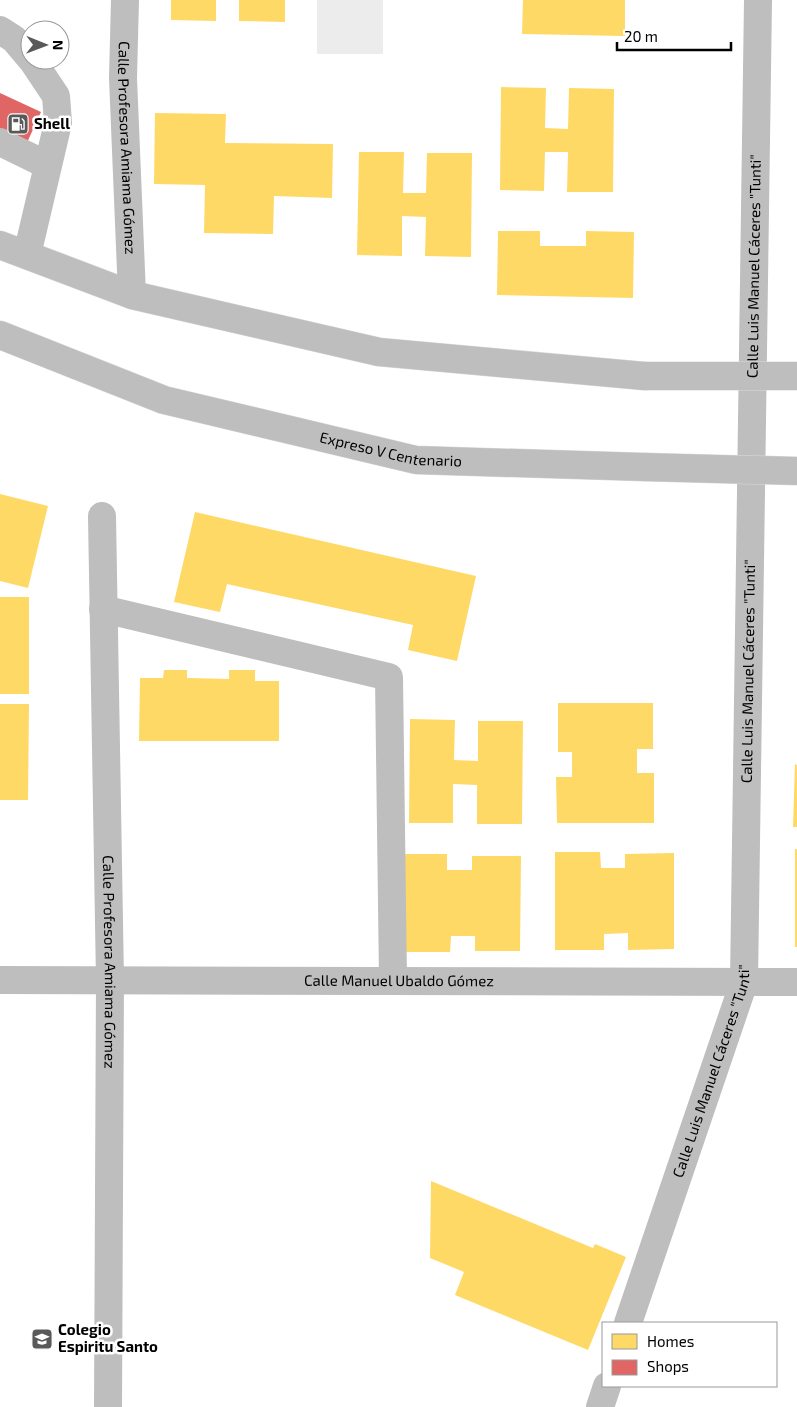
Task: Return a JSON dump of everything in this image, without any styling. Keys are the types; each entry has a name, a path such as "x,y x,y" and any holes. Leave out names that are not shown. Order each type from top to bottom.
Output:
{"street":[{"name":"Calle Profesora Amiama Gómez","path":"124,0 123,78 132,295"},
{"name":"Calle Luis Manuel Cáceres \"Tunti\"","path":"628,1322 744,982 758,0"},
{"path":"0,30 14,39 20,46"},
{"path":"27,255 58,123 56,96 38,70"},
{"path":"0,142 47,165"},
{"path":"0,245 132,295 379,352 644,376 797,376"},
{"name":"Expreso V Centenario","path":"0,335 164,400 416,460 797,471"},
{"name":"Calle Profesora Amiama Gómez","path":"102,516 110,980 108,1407"},
{"path":"103,609 389,677 393,979"},
{"name":"Calle Manuel Ubaldo Gómez","path":"0,980 393,979 797,982"},
{"path":"600,1407 607,1387"}],"shaded area":[{"path":"317,0 383,0 383,54 317,54"}],"building: Homes":[{"path":"171,0 216,0 216,21 171,20"},
{"path":"239,0 285,0 285,22 239,21"},
{"path":"523,0 625,0 625,36 522,34"},
{"path":"501,87 546,88 545,128 568,129 569,88 614,89 613,192 567,192 568,152 545,152 544,191 500,190"},
{"path":"155,113 226,114 225,143 333,144 332,198 274,196 273,234 204,233 205,185 154,184"},
{"path":"359,152 404,152 403,193 426,193 427,153 472,153 471,257 425,256 426,217 402,216 402,256 357,255"},
{"path":"498,231 540,231 540,246 586,246 586,231 634,232 633,298 497,295"},
{"path":"0,494 48,506 28,588 0,581"},
{"path":"195,512 476,576 457,661 408,650 413,625 227,584 220,612 174,602"},
{"path":"0,597 29,597 29,694 0,694"},
{"path":"164,670 187,670 187,678 229,679 229,670 255,670 255,681 279,681 279,741 139,741 140,678 163,678"},
{"path":"558,703 653,703 653,749 637,749 637,773 654,773 654,823 557,823 556,777 572,777 572,752 558,752"},
{"path":"0,704 29,704 28,800 0,800"},
{"path":"410,719 455,720 454,760 478,761 478,721 523,721 522,824 477,824 477,785 453,784 453,823 409,823"},
{"path":"795,764 797,765 797,827 793,827"},
{"path":"795,849 797,849 797,947 795,947"},
{"path":"555,852 600,852 601,868 625,868 625,854 674,853 674,949 628,950 628,933 604,934 604,950 555,950"},
{"path":"401,854 447,854 447,870 472,870 472,856 521,856 520,951 475,951 475,936 451,936 450,952 402,952"},
{"path":"431,1181 593,1248 595,1244 626,1257 588,1350 455,1295 464,1272 430,1258"}],"building: Shops":[{"name":"Shell","path":"0,93 41,112 25,147 0,136"}],"place":[{"name":"Shell","path":"18,124"},
{"name":"Colegio Espiritu Santo","path":"42,1339"}]}
